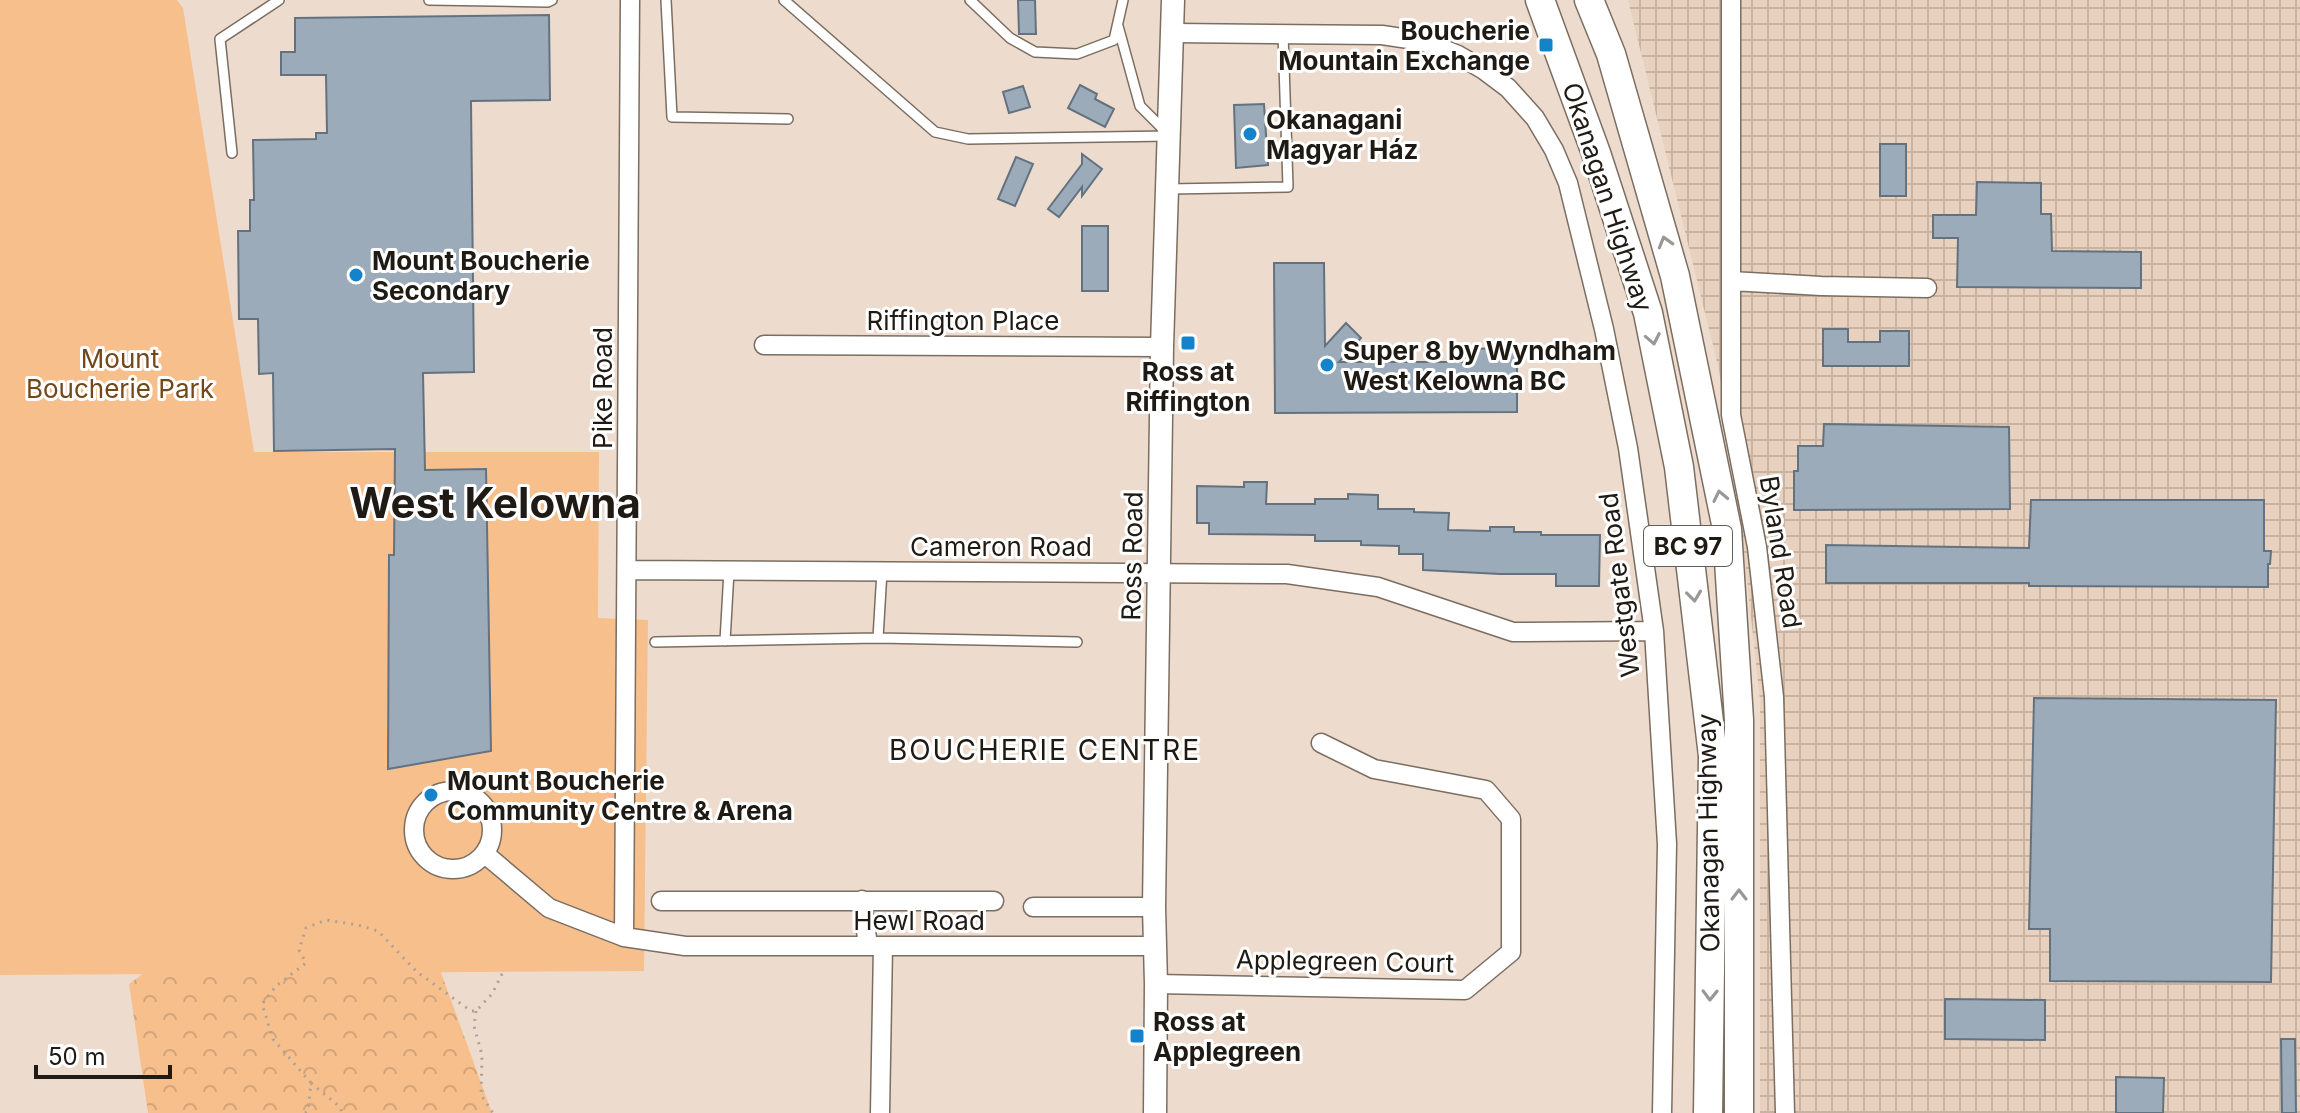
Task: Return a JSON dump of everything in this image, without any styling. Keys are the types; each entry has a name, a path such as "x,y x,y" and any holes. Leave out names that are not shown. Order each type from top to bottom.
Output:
{"highway":[{"name":"Okanagan Highway","path":"1540,0 1596,153 1648,313 1679,467 1713,756 1708,1113"},
{"name":"Okanagan Highway","path":"1589,0 1611,54 1675,276 1727,529 1739,720 1739,1113"}],"street":[{"name":"Pike Road","path":"624,937 630,0"},
{"name":"Ross Road","path":"1155,1113 1154,907 1162,347 1173,0"},
{"name":"Byland Road","path":"1731,0 1731,415 1757,547 1774,697 1785,1113"},
{"name":"Westgate Road","path":"1173,33 1382,35 1422,41 1458,55 1508,88 1542,129 1554,150 1568,183 1604,329 1628,448 1654,631 1667,844 1662,1113"},
{"path":"1731,281 1927,288"},
{"name":"Riffington Place","path":"764,345 1162,347"},
{"name":"Cameron Road","path":"627,570 1287,574 1378,587 1513,632 1654,631"},
{"name":"Applegreen Court","path":"1156,984 1465,990 1511,952 1511,819 1486,790 1374,769 1321,743"},
{"path":"445,791 459,791 482,803 492,827 485,854 466,868 453,870 429,862 420,853 415,841 416,816 423,804 445,791"},
{"name":"Hewl Road","path":"485,854 549,908 624,937 685,946 1154,946"},
{"path":"862,900 875,946 880,1113"},
{"name":"Hewl Road","path":"661,901 994,901"},
{"path":"1033,907 1154,907"}],"lane":[{"path":"232,153 220,39 279,0"},
{"path":"429,0 552,0"},
{"path":"666,0 672,117 788,119"},
{"path":"784,0 935,132 968,139 1170,136"},
{"path":"970,0 1010,38 1035,52 1077,54 1114,40 1123,0"},
{"path":"1118,26 1140,106 1170,136"},
{"path":"1168,189 1288,187 1283,34"},
{"path":"725,641 729,571"},
{"path":"878,638 882,571"},
{"path":"655,642 878,638 1077,642"}],"path":[{"path":"342,1113 340,1107 311,1083 273,1039 262,1004 276,986 306,963 299,950 306,928 326,920 378,931 417,972 471,1011 476,1011"},
{"path":"493,1113 481,1095 482,1055 474,1026 476,1011 492,994 504,970"},
{"path":"305,1113 308,1111 311,1083"}],"shaded area":[{"path":"1628,0 2300,0 2300,1113 1760,1113 1760,701 1743,542 1719,370"}],"green space":[{"name":"Mount Boucherie Park","path":"0,0 177,0 183,8 254,452 599,452 598,618 648,620 644,971 0,975"},
{"path":"275,876 439,967 492,1113 148,1113 129,984"}],"building":[{"path":"1018,0 1035,0 1036,34 1019,34"},
{"name":"Mount Boucherie Secondary","path":"549,15 550,100 471,101 474,372 423,373 425,470 486,469 491,751 388,769 389,555 394,555 395,449 274,451 273,373 259,374 258,319 239,319 238,231 250,231 250,200 254,200 253,140 316,139 316,133 327,133 326,75 281,75 281,52 295,52 295,18"},
{"path":"1080,85 1097,94 1095,99 1114,109 1105,127 1068,108"},
{"path":"1023,86 1030,107 1009,113 1003,92"},
{"name":"Okanagani Magyar Ház","path":"1264,104 1268,165 1236,168 1234,105"},
{"path":"1880,144 1906,144 1906,196 1880,196"},
{"path":"1082,154 1102,169 1082,196 1082,187 1059,217 1048,209 1082,164"},
{"path":"1016,157 1033,164 1015,206 998,199"},
{"path":"1977,182 2041,183 2041,214 2051,214 2052,251 2141,252 2141,288 1957,287 1958,238 1933,238 1933,215 1976,215"},
{"path":"1082,226 1108,226 1108,291 1082,291"},
{"path":"1274,263 1324,263 1325,346 1346,323 1361,338 1339,362 1463,362 1463,349 1517,348 1517,412 1275,413"},
{"path":"1823,329 1848,329 1848,342 1880,342 1880,331 1909,331 1909,366 1823,366"},
{"path":"1824,424 2009,427 2010,509 1794,510 1794,471 1798,471 1798,446 1823,446"},
{"path":"1244,482 1267,482 1266,504 1315,504 1315,499 1348,499 1348,494 1378,495 1378,509 1449,513 1448,530 1490,531 1490,527 1514,527 1514,532 1541,532 1541,535 1600,535 1599,586 1556,586 1556,574 1423,570 1423,554 1399,554 1399,546 1361,545 1361,541 1315,541 1315,535 1209,534 1209,523 1197,523 1197,486 1244,487"},
{"path":"2031,500 2264,500 2264,551 2271,551 2268,587 1826,583 1826,545 2029,548"},
{"path":"2034,698 2276,700 2271,982 2050,981 2050,929 2029,929"},
{"path":"1945,999 2045,1000 2045,1040 1945,1039"},
{"path":"2281,1039 2295,1039 2296,1113 2282,1113"},
{"path":"2116,1077 2164,1078 2163,1113 2116,1113"}],"place":[{"name":"Boucherie Mountain Exchange","path":"1546,45"},
{"name":"Okanagani Magyar Ház","path":"1250,134"},
{"name":"Mount Boucherie Secondary","path":"356,275"},
{"name":"Ross at Riffington","path":"1188,343"},
{"name":"Super 8 by Wyndham West Kelowna BC","path":"1327,365"},
{"name":"Mount Boucherie Community Centre & Arena","path":"431,795"},
{"name":"Ross at Applegreen","path":"1137,1036"}],"district":[{"name":"West Kelowna","path":"495,502"},
{"name":"BOUCHERIE CENTRE","path":"1045,750"}]}
